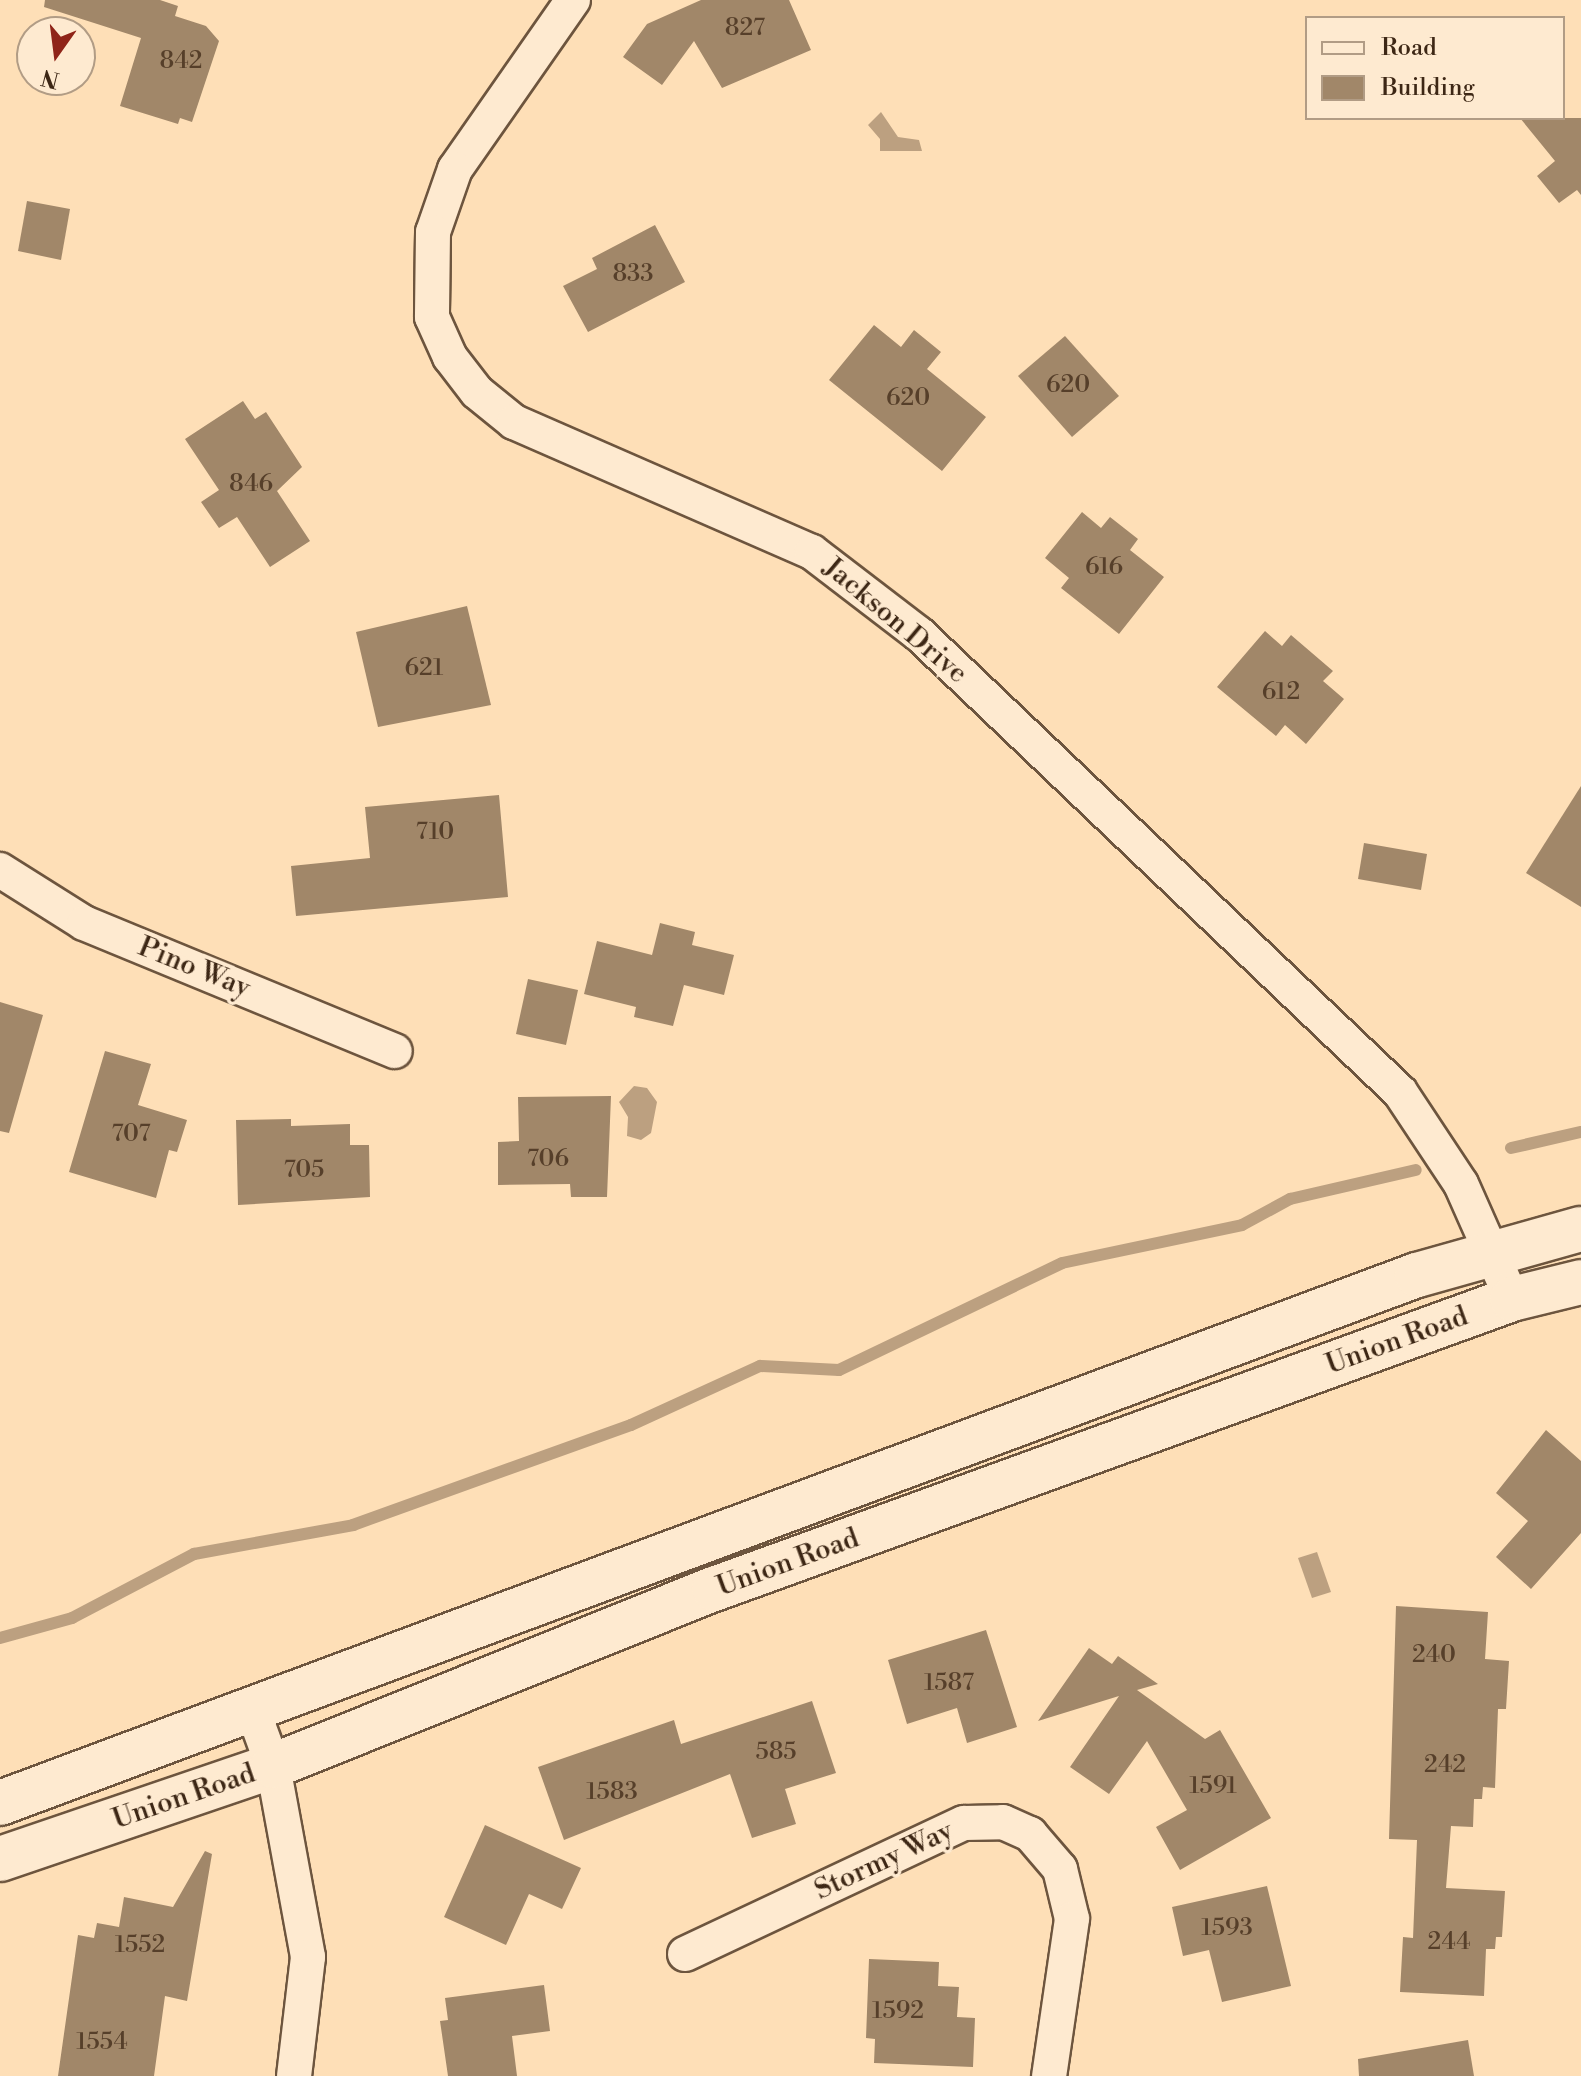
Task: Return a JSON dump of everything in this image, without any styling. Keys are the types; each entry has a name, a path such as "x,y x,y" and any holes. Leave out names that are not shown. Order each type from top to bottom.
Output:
{"main road":[{"name":"Union Road","path":"0,1803 253,1711 1036,1414 1491,1252 1581,1229"},
{"name":"Union Road","path":"0,1859 273,1766 714,1589 1512,1299 1581,1282"}],"street":[{"name":"Jackson Drive","path":"573,0 455,169 433,232 432,317 450,357 477,392 514,422 812,552 919,634 1400,1092 1438,1143 1512,1299"},
{"name":"Pino Way","path":"0,870 84,923 395,1051"},
{"path":"253,1711 273,1766 308,1957 294,2076"},
{"name":"Stormy Way","path":"685,1954 964,1823 1003,1822 1030,1834 1060,1869 1072,1919 1049,2076"}],"shaded area":[{"path":"881,112 898,137 919,140 922,151 880,151 880,139 868,125"},
{"path":"634,1086 647,1088 657,1102 651,1133 641,1140 627,1136 628,1117 619,1102"},
{"path":"1317,1552 1331,1592 1312,1598 1298,1558"}],"building":[{"path":"45,0 160,0 178,6 175,16 206,26 219,41 192,122 180,118 178,124 120,106 141,38 96,24 96,16 72,16 44,7"},
{"path":"701,0 789,0 811,50 722,88 694,41 662,85 623,57 647,24"},
{"path":"1581,118 1581,195 1577,190 1559,203 1537,176 1555,161 1522,120"},
{"path":"27,201 70,209 61,260 18,251"},
{"path":"655,225 685,282 588,332 563,286 597,269 592,258"},
{"path":"874,325 901,347 914,330 941,352 927,369 986,417 942,471 829,380"},
{"path":"1065,336 1119,396 1072,437 1018,376"},
{"path":"243,401 255,419 266,412 302,467 277,491 310,541 270,567 237,517 219,528 201,502 219,490 185,439"},
{"path":"1082,512 1101,528 1110,517 1138,539 1130,550 1164,577 1119,634 1061,588 1069,578 1045,558"},
{"path":"467,606 491,705 378,727 356,632"},
{"path":"1265,631 1282,646 1291,635 1333,671 1323,681 1344,699 1306,744 1285,725 1276,736 1217,687"},
{"path":"1581,786 1581,907 1526,873"},
{"path":"499,795 508,897 296,916 291,866 370,858 365,807"},
{"path":"1364,843 1427,854 1421,890 1358,879"},
{"path":"660,923 695,932 692,945 734,955 724,995 684,985 673,1026 634,1017 636,1007 584,994 597,941 652,955"},
{"path":"528,979 578,990 566,1045 516,1034"},
{"path":"0,1002 43,1015 9,1133 0,1131"},
{"path":"105,1051 151,1064 138,1105 187,1120 177,1152 169,1150 156,1198 69,1172"},
{"path":"611,1096 607,1197 571,1197 570,1184 498,1185 498,1142 519,1141 518,1097"},
{"path":"291,1119 291,1126 350,1124 350,1145 369,1145 370,1197 238,1205 236,1120"},
{"path":"1546,1430 1581,1461 1581,1533 1531,1589 1496,1557 1528,1521 1496,1493"},
{"path":"1396,1606 1488,1612 1485,1659 1509,1661 1506,1709 1498,1709 1495,1788 1483,1787 1482,1799 1474,1799 1473,1827 1451,1826 1446,1888 1505,1891 1502,1937 1496,1937 1495,1949 1486,1949 1484,1996 1400,1992 1403,1937 1413,1938 1417,1840 1389,1839"},
{"path":"986,1630 1017,1727 967,1743 957,1708 907,1724 888,1660"},
{"path":"1089,1648 1112,1664 1118,1656 1158,1684 1137,1690 1205,1739 1220,1730 1271,1818 1180,1870 1156,1827 1187,1810 1147,1741 1109,1794 1070,1767 1119,1696 1038,1721"},
{"path":"812,1701 836,1773 785,1789 796,1824 752,1838 730,1774 564,1840 538,1767 674,1720 681,1744"},
{"path":"485,1825 581,1868 562,1909 529,1894 506,1945 444,1917"},
{"path":"205,1851 212,1854 187,2001 165,1996 154,2076 58,2076 78,1935 94,1938 97,1923 119,1927 124,1897 173,1907"},
{"path":"1267,1886 1291,1986 1222,2002 1209,1950 1183,1956 1172,1907"},
{"path":"869,1959 939,1962 938,1986 959,1987 957,2017 975,2018 973,2067 874,2063 875,2039 866,2038"},
{"path":"544,1985 550,2031 512,2036 517,2076 448,2076 440,2021 448,2020 445,1998"},
{"path":"1468,2040 1474,2076 1359,2076 1358,2059"}],"waterway":[{"path":"1511,1148 1581,1132"},
{"path":"0,1638 72,1618 194,1554 353,1525 631,1425 760,1366 839,1370 1062,1263 1242,1225 1290,1199 1416,1170"}]}
